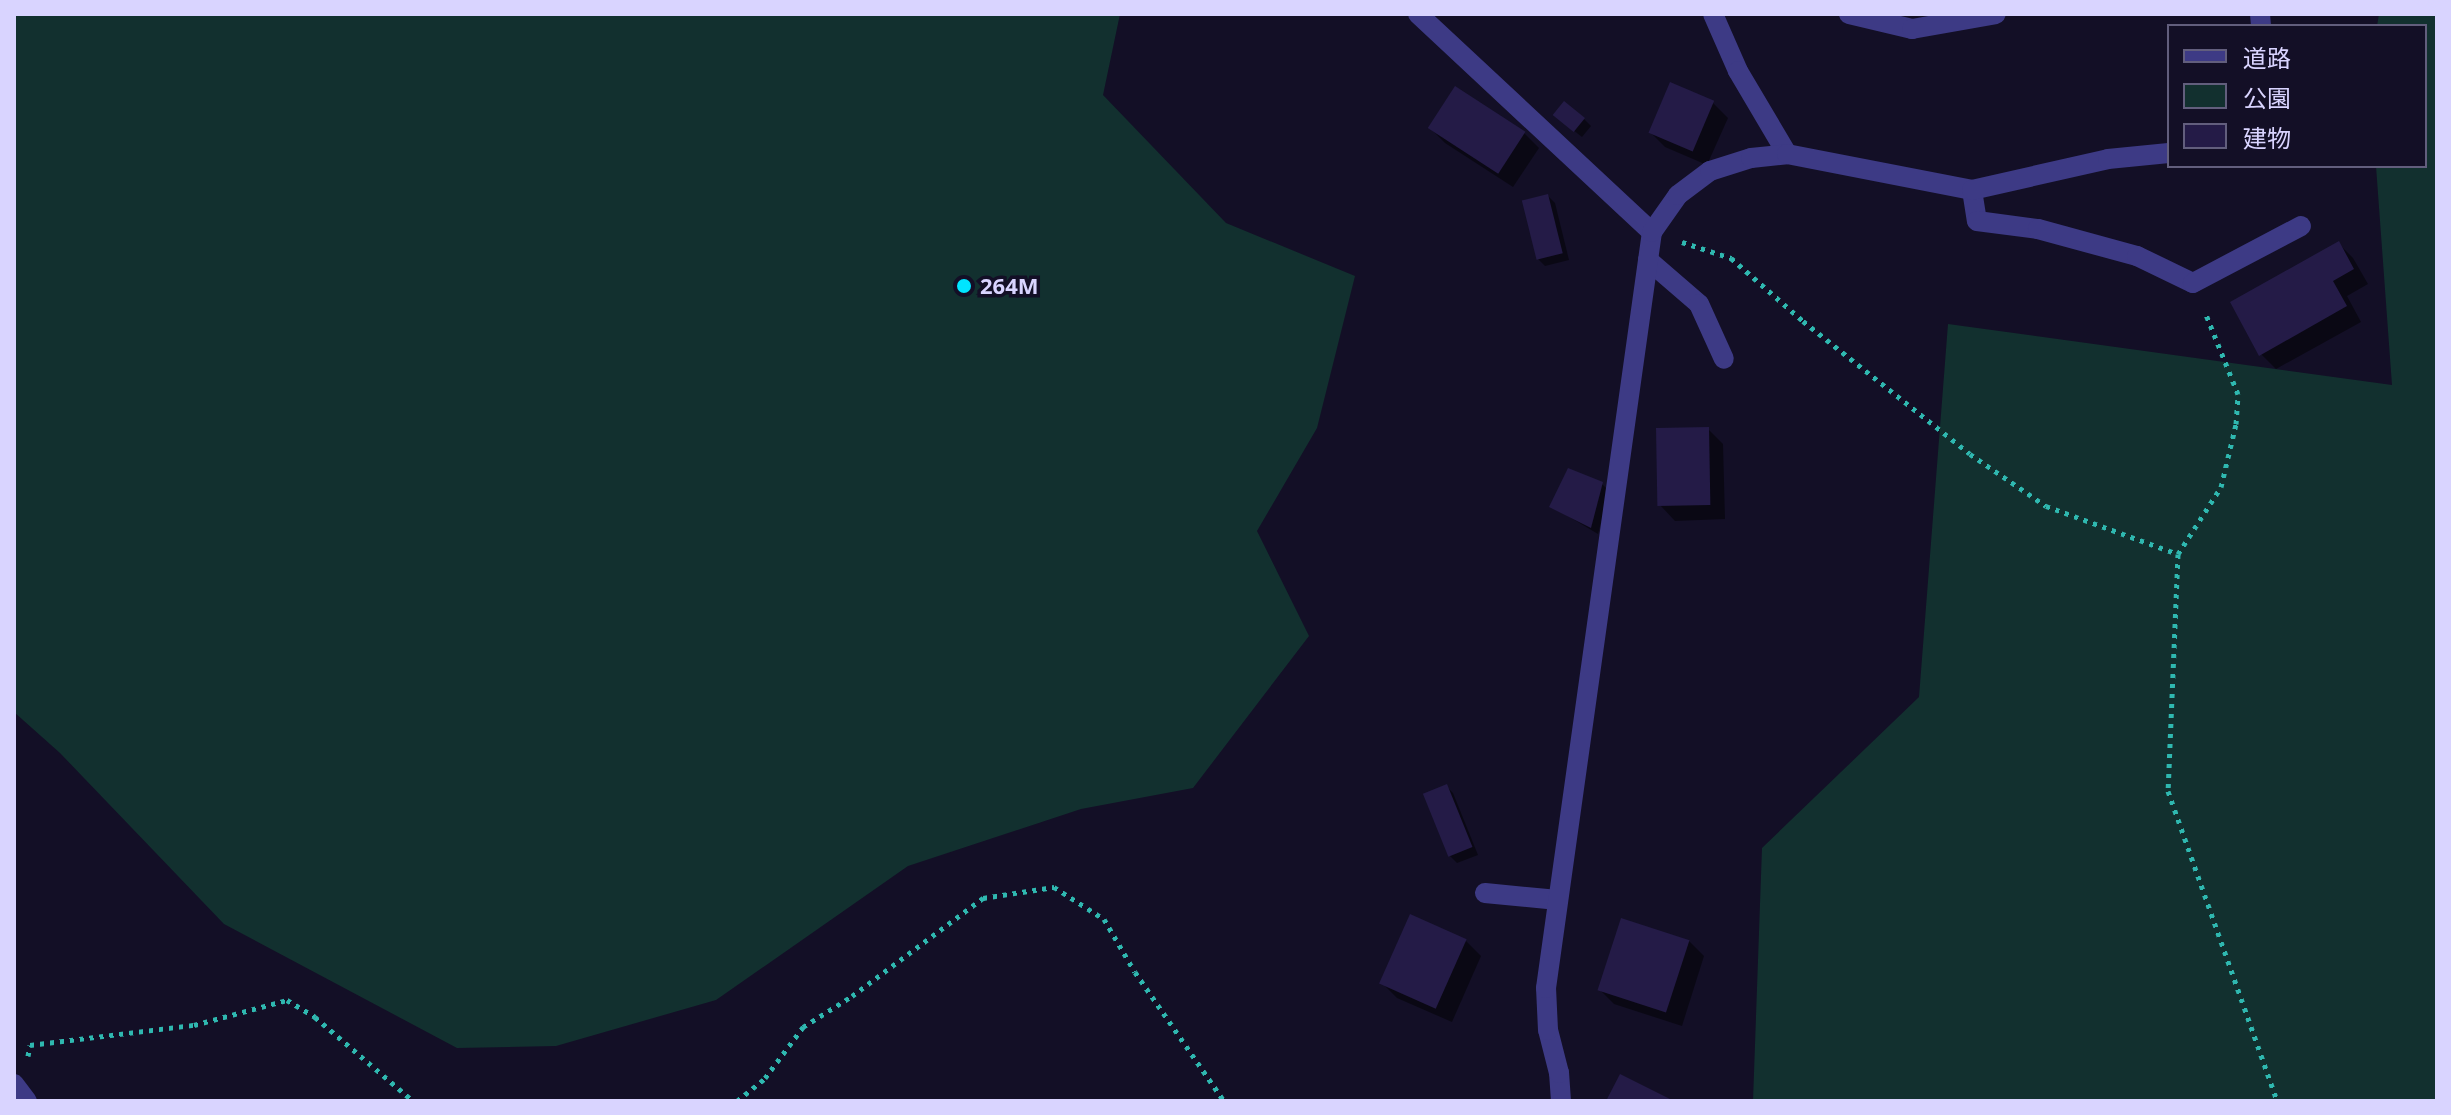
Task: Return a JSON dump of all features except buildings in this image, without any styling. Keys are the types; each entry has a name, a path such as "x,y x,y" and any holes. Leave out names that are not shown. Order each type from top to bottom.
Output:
{"street":[{"path":"1418,14 1652,232"},
{"path":"1713,14 1738,71 1787,154"},
{"path":"1849,14 1912,29 1996,14"},
{"path":"1561,1101 1559,1073 1548,1030 1546,988 1652,232 1678,195 1710,171 1751,158 1787,154 1972,190 2108,159 2167,153"},
{"path":"1972,190 1977,221 2038,229 2137,256 2193,283 2301,226"},
{"path":"1648,260 1699,304 1724,359"},
{"path":"1485,893 1558,900"}],"path":[{"path":"1652,232 1731,258 1803,321 1958,445 2046,506 2178,554"},
{"path":"2193,283 2238,394 2236,424 2221,487 2178,554 2168,791 2277,1101"},
{"path":"737,1101 765,1078 803,1027 852,996 983,898 1054,887 1104,919 1135,972 1224,1101"},
{"path":"21,1093 30,1045 194,1025 287,1000 315,1017 413,1101"}],"green space":[{"path":"14,14 1120,14 1103,95 1226,223 1355,276 1317,428 1257,531 1309,636 1193,788 1081,809 908,866 716,1000 556,1046 457,1048 224,924 60,753 14,712"},
{"path":"2379,14 2437,14 2437,1101 1753,1101 1762,848 1919,697 1948,324 2392,385 2376,168 2427,168 2427,24 2377,24"}],"place":[{"name":"264M","path":"964,286"}]}
